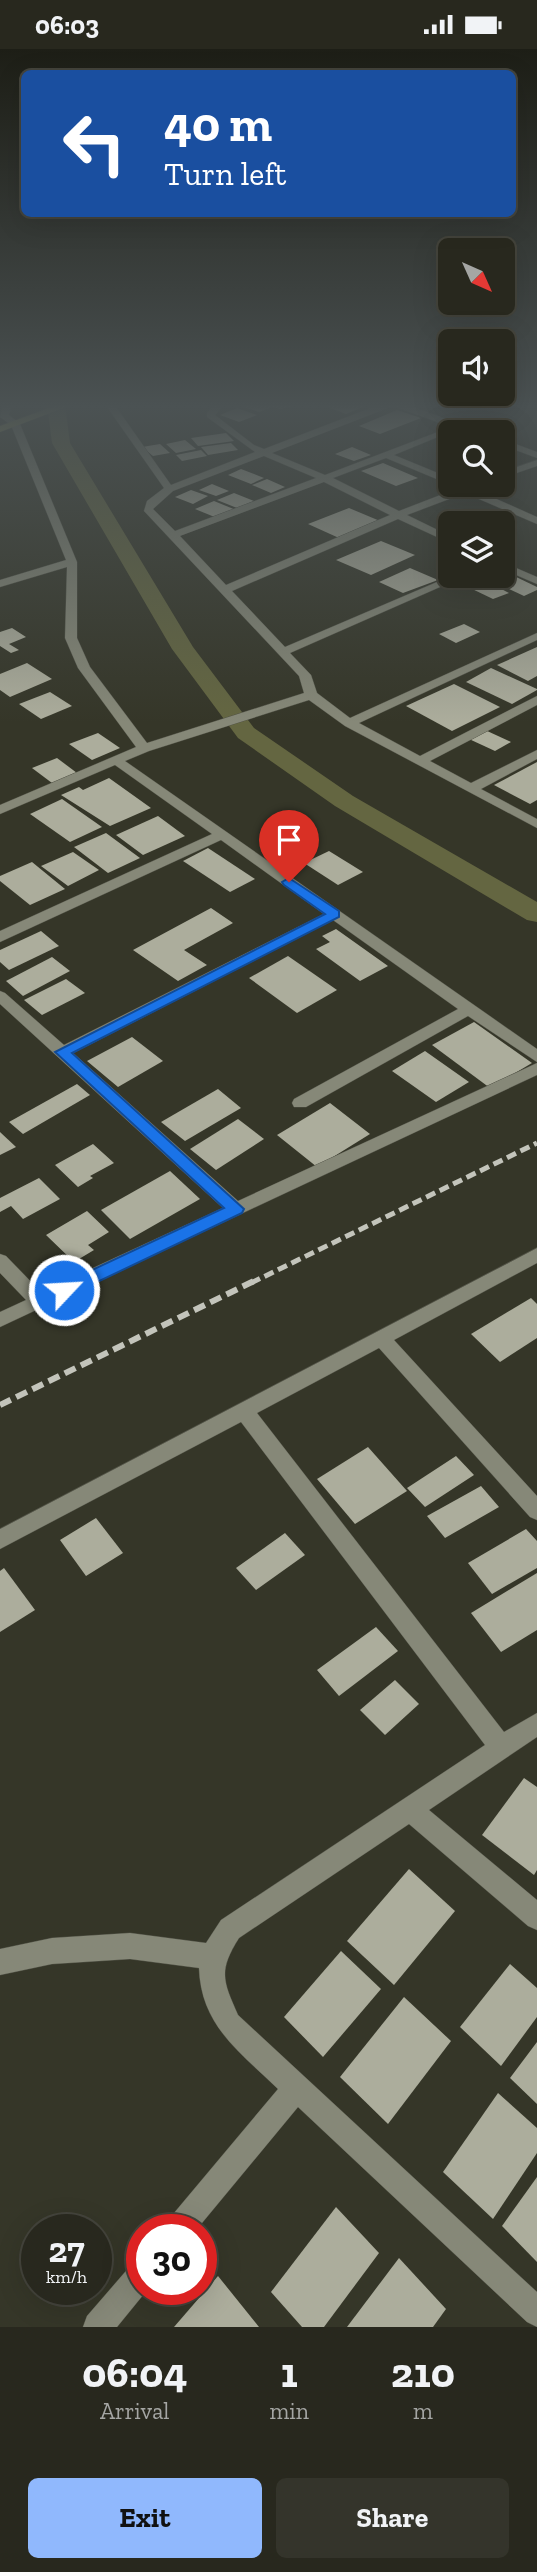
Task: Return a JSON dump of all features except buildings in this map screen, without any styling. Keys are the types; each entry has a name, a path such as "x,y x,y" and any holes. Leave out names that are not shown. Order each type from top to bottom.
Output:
{"street":[{"path":"51,510 72,562 71,638 85,668 144,748"},
{"path":"149,510 305,675 312,695 349,723 536,822"},
{"path":"171,536 239,510"},
{"path":"389,510 438,534"},
{"path":"224,590 408,510"},
{"path":"513,510 537,521"},
{"path":"0,584 72,562"},
{"path":"515,571 537,581"},
{"path":"282,652 438,585"},
{"path":"349,723 537,636"},
{"path":"1,809 144,748 312,695"},
{"path":"419,762 537,700"},
{"path":"470,789 537,754"},
{"path":"117,761 537,1057"},
{"path":"0,936 221,835"},
{"path":"62,1052 334,914"},
{"path":"0,996 236,1209"},
{"path":"300,1103 469,1009"},
{"path":"0,1320 537,1068"},
{"path":"0,1540 535,1259"},
{"path":"0,1261 39,1302"},
{"path":"381,1338 537,1511"},
{"path":"244,1411 502,1748"},
{"path":"537,1724 230,1929 212,1957 213,1988 229,2024 537,2312"},
{"path":"410,1809 537,1917"},
{"path":"0,1962 52,1951 130,1946 212,1957"},
{"path":"191,2214 298,2086"},
{"path":"97,2327 126,2293"}],"waterway":[{"path":"101,510 183,649 246,733 344,801 537,914"}],"railway":[{"path":"251,1283 537,1143"},
{"path":"0,1405 254,1281"}],"route":[{"path":"64,1290 236,1209 62,1052 334,914 289,882"}]}
